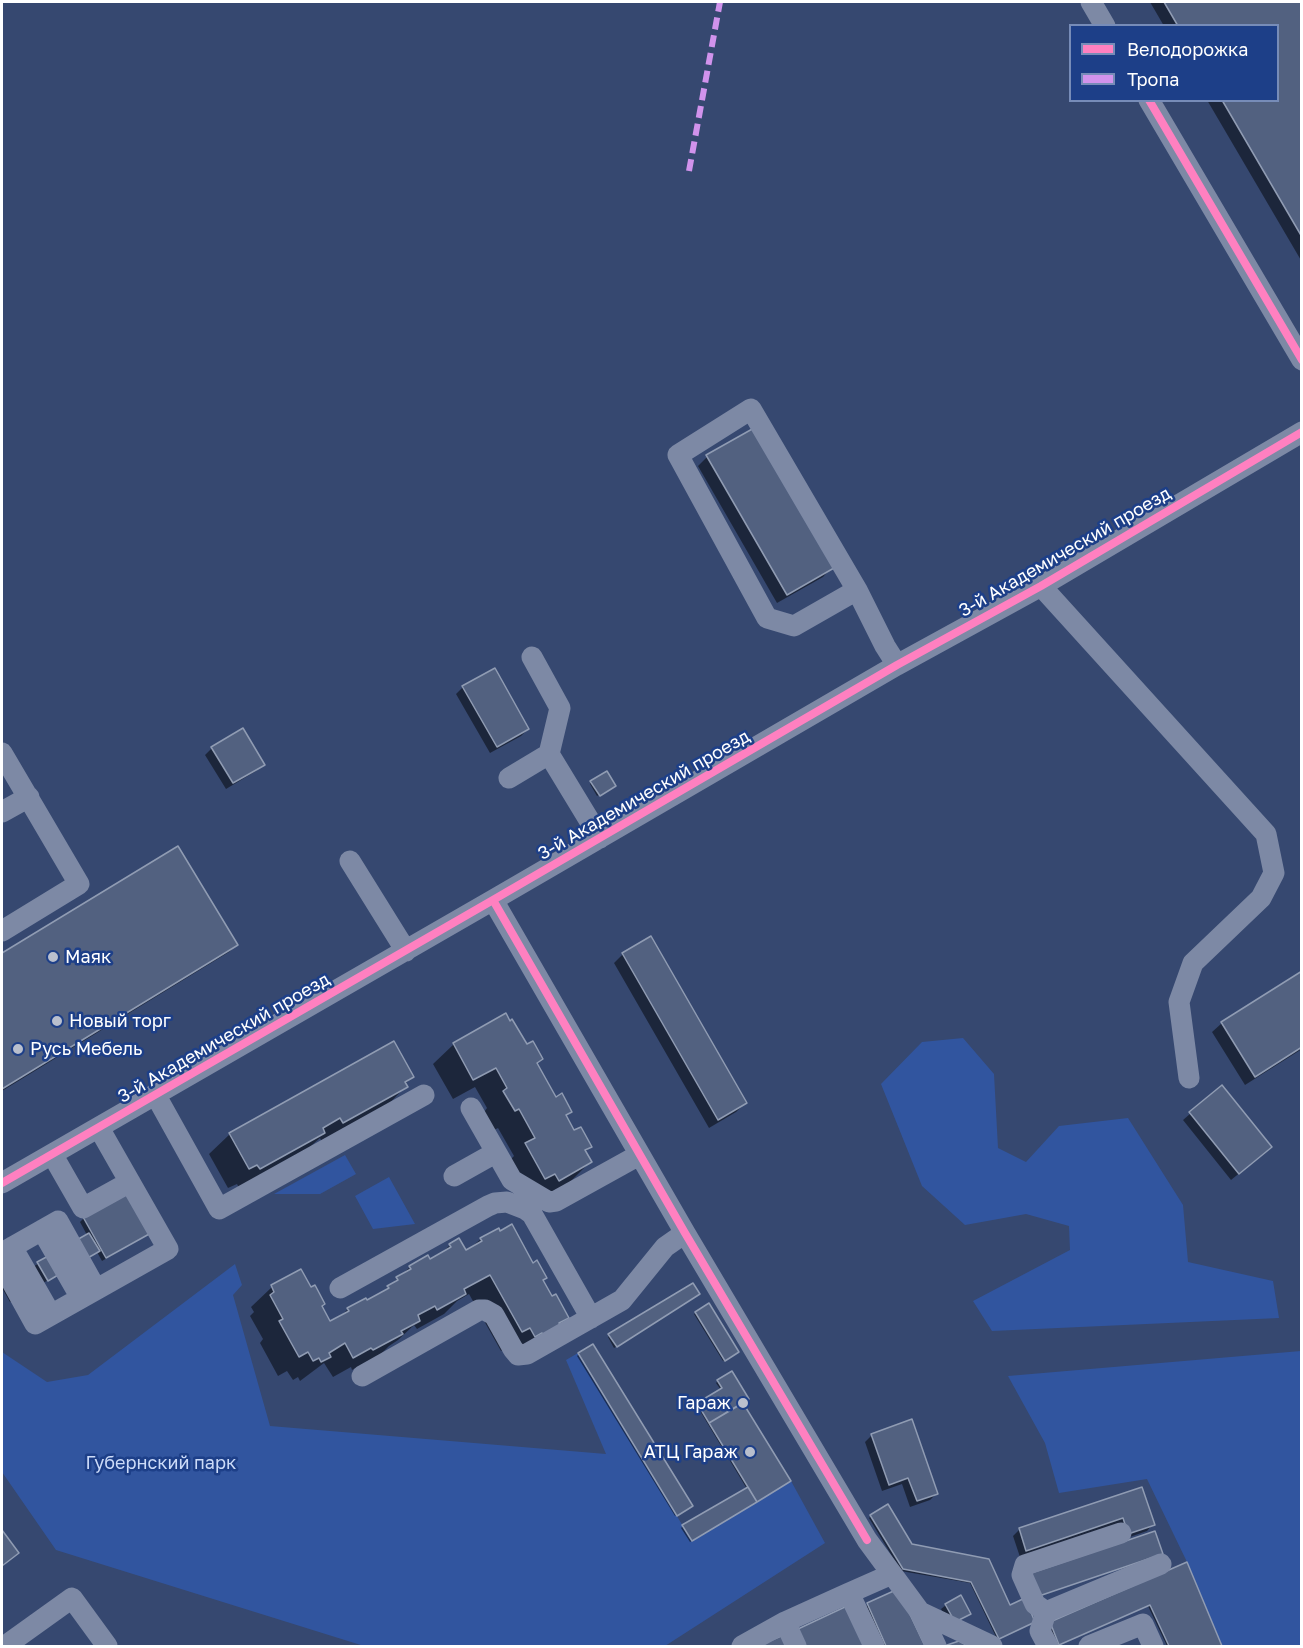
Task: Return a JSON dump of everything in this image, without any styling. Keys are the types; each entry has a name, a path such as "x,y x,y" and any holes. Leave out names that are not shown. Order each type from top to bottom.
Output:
{"street":[{"path":"1091,2 1104,24"},
{"path":"1150,102 1302,360"},
{"path":"857,590 794,626 767,618 678,455 751,409 857,590 897,665"},
{"name":"3-й Академический проезд","path":"2,1183 897,665 1041,586 1302,432"},
{"path":"1041,586 1266,834 1274,873 1262,898 1193,963 1179,1002 1189,1078"},
{"path":"532,657 560,708 549,754 600,837"},
{"path":"2,753 79,884 2,931"},
{"path":"509,778 549,754"},
{"path":"2,812 29,797"},
{"path":"350,861 406,951"},
{"path":"493,900 639,1155 867,1540 920,1612 936,1647"},
{"path":"155,1094 219,1209 424,1095"},
{"path":"471,1108 512,1180 549,1202 556,1201 639,1155"},
{"path":"89,1294 50,1226 4,1252 47,1317 89,1294 168,1249 99,1128"},
{"path":"454,1176 495,1153"},
{"path":"52,1154 82,1208 130,1182"},
{"path":"340,1288 488,1206 507,1202 532,1214 591,1318"},
{"path":"362,1376 479,1311 490,1311 494,1315 513,1350 518,1355 522,1355 622,1300 665,1247 685,1233"},
{"path":"1046,1612 1035,1604 1022,1575 1025,1564 1121,1533"},
{"path":"1048,1647 1040,1631 1046,1612 1161,1564"},
{"path":"742,1647 785,1622 892,1575"},
{"path":"849,1593 874,1647"},
{"path":"5,1647 72,1598 107,1647"},
{"path":"920,1612 992,1647"},
{"path":"785,1622 796,1647"},
{"path":"1089,1647 1143,1624 1153,1647"}],"green space":[{"path":"963,1038 994,1074 998,1148 1026,1162 1059,1126 1128,1118 1183,1205 1188,1262 1273,1281 1279,1318 992,1331 973,1301 1070,1250 1069,1226 1026,1214 965,1225 922,1186 881,1084 922,1042"},
{"path":"345,1155 356,1174 320,1194 274,1194"},
{"path":"389,1177 415,1224 373,1229 355,1196"},
{"name":"Губернский парк","path":"235,1264 242,1285 233,1295 270,1426 606,1454 566,1360 578,1353 692,1541 791,1481 825,1543 665,1646 364,1646 56,1550 2,1472 2,1352 47,1382 88,1375"},
{"path":"1301,1351 1301,1646 1222,1646 1187,1562 1147,1479 1059,1493 1045,1443 1008,1376"}],"building":[{"path":"1164,2 1302,2 1302,237 1223,102 1279,102 1279,24 1177,24"},
{"path":"754,428 834,568 787,595 706,455"},
{"path":"495,668 529,729 497,747 462,686"},
{"path":"243,728 265,765 233,783 211,747"},
{"path":"607,771 616,786 600,796 590,781"},
{"name":"Новый торг","path":"178,846 238,945 2,1089 2,953"},
{"path":"651,936 747,1103 718,1120 622,953"},
{"path":"1302,971 1302,1047 1255,1077 1221,1022"},
{"path":"506,1013 527,1044 533,1041 543,1059 537,1063 556,1097 562,1093 572,1112 566,1115 574,1130 581,1127 592,1147 585,1150 592,1162 559,1181 555,1174 545,1179 525,1143 535,1138 519,1109 515,1111 503,1091 507,1088 496,1068 473,1080 453,1043"},
{"path":"394,1041 414,1077 405,1082 408,1087 343,1123 340,1118 323,1128 325,1133 260,1169 257,1165 249,1169 229,1133"},
{"path":"1222,1085 1272,1147 1239,1174 1189,1112"},
{"path":"128,1192 151,1233 106,1258 83,1217"},
{"path":"512,1224 533,1263 537,1260 547,1278 543,1280 552,1296 556,1294 569,1318 559,1323 561,1327 544,1336 542,1333 535,1337 530,1328 522,1332 490,1275 464,1289 466,1294 437,1310 435,1306 418,1315 420,1321 401,1331 403,1334 353,1358 345,1343 329,1353 331,1357 321,1362 319,1358 313,1361 308,1352 299,1357 279,1321 283,1319 270,1295 274,1292 271,1285 301,1269 311,1287 315,1285 325,1304 322,1306 330,1321 349,1311 347,1308 389,1288 387,1286 398,1280 396,1277 411,1269 409,1266 428,1255 430,1259 451,1247 449,1244 459,1238 466,1250 482,1241 480,1238"},
{"path":"89,1233 100,1251 63,1272 52,1254"},
{"path":"52,1254 63,1272 48,1281 37,1262"},
{"path":"693,1283 700,1294 617,1347 608,1334"},
{"path":"709,1303 739,1352 725,1361 695,1312"},
{"path":"593,1344 693,1506 677,1516 578,1353"},
{"path":"732,1371 749,1399 709,1423 697,1403 722,1388 717,1380"},
{"name":"АТЦ Гараж","path":"743,1403 791,1481 757,1502 709,1423"},
{"path":"912,1419 938,1494 917,1501 908,1478 889,1485 871,1434"},
{"path":"748,1487 757,1502 692,1541 682,1525"},
{"path":"1142,1487 1155,1525 1128,1534 1123,1518 1026,1551 1019,1528"},
{"path":"888,1504 912,1544 989,1559 1010,1605 1025,1598 1035,1622 999,1639 971,1582 903,1569 870,1515"},
{"path":"2,1530 19,1553 2,1566"},
{"path":"1155,1531 1163,1554 1039,1596 1031,1573"},
{"path":"1187,1562 1222,1646 1169,1646 1150,1605 1059,1645 1050,1622"},
{"path":"898,1589 925,1646 886,1646 867,1603"},
{"path":"961,1595 971,1614 955,1622 945,1604"},
{"path":"847,1606 865,1646 806,1646 798,1629"},
{"path":"786,1634 791,1646 758,1646"},
{"path":"959,1641 968,1646 944,1646"}],"marked path":[{"path":"689,171 720,2"}],"cycle path":[{"path":"1150,102 1302,360"},
{"path":"2,1183 897,665 1041,586 1302,432"},
{"path":"493,900 685,1233 867,1540"}],"place":[{"name":"Маяк","path":"53,957"},
{"name":"Новый торг","path":"57,1021"},
{"name":"Русь Мебель","path":"18,1049"},
{"name":"Гараж","path":"743,1403"},
{"name":"АТЦ Гараж","path":"750,1452"}]}
